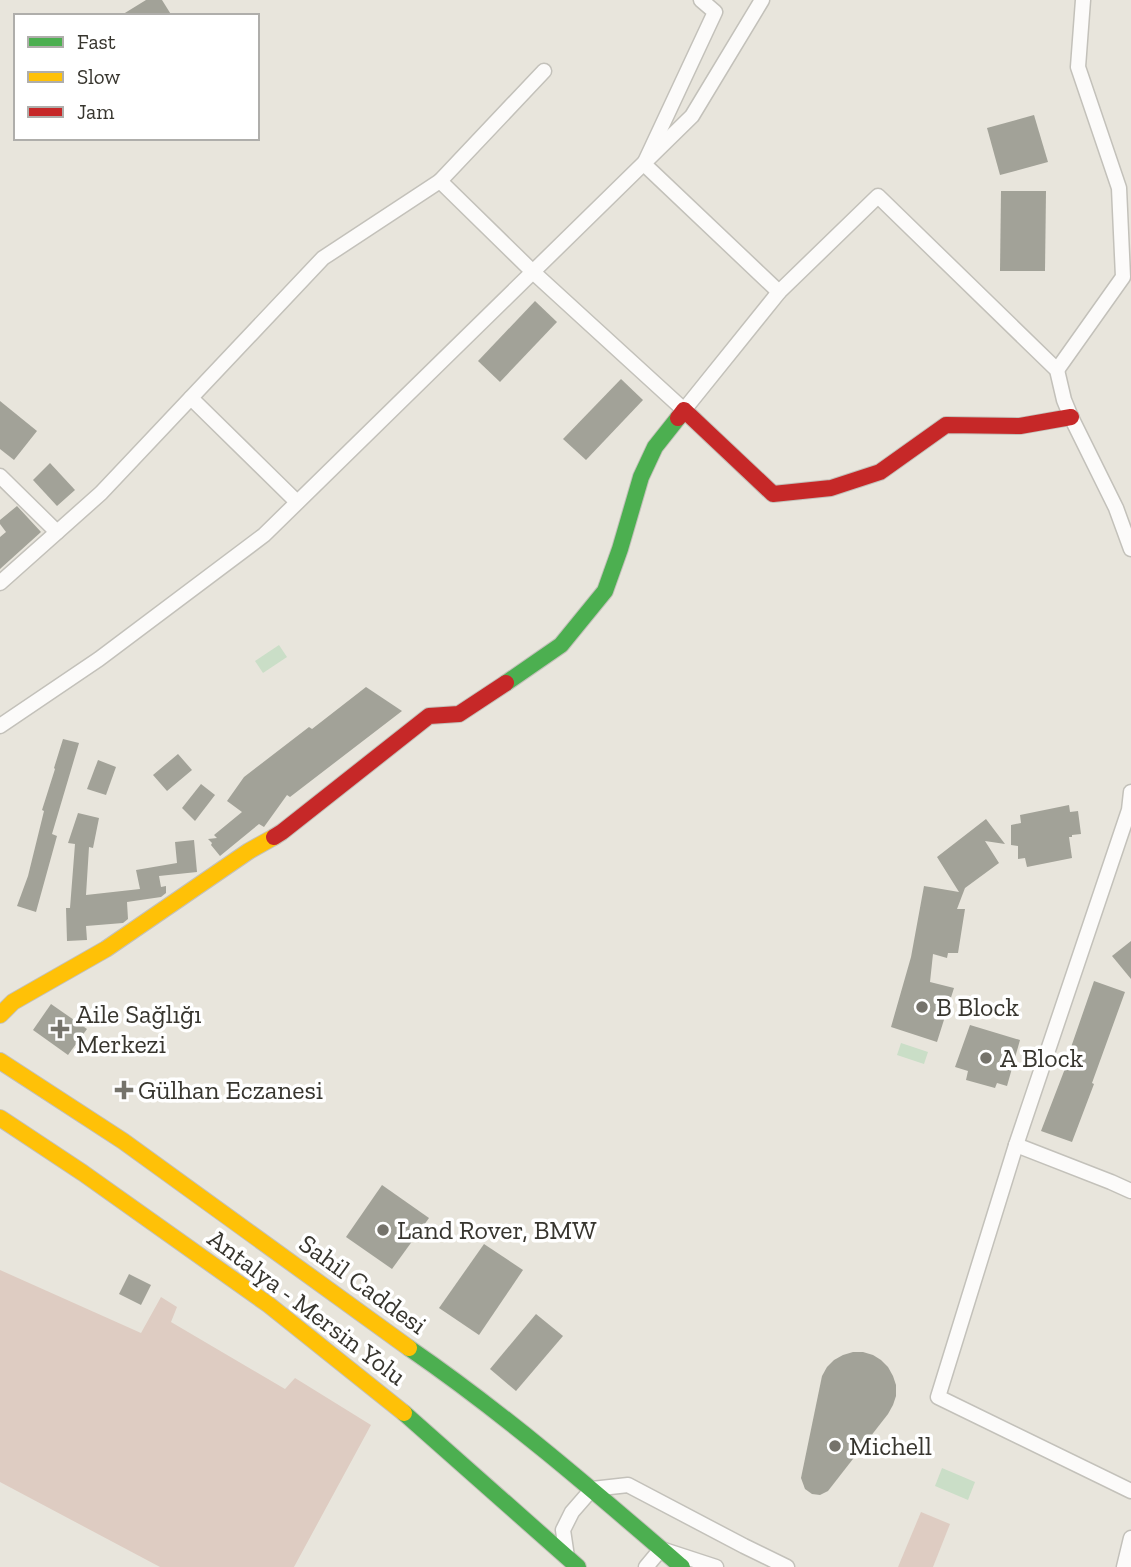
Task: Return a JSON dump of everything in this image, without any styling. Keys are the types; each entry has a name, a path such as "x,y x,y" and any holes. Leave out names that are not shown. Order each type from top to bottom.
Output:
{"main road":[{"path":"0,1015 13,1002 106,949 249,851 282,832 429,716 459,714 561,645 605,592 641,477 655,447 684,410 773,494 831,488 880,472 946,425 1020,426 1071,417"},
{"name":"Sahil Caddesi","path":"0,1061 123,1141 457,1381 592,1489 682,1567"},
{"name":"Antalya - Mersin Yolu","path":"0,1118 83,1173 280,1314 387,1398 572,1562"}],"street":[{"path":"644,164 715,12 701,0"},
{"path":"0,726 99,659 264,535 692,116 762,0"},
{"path":"1057,370 1122,278 1119,188 1078,67 1083,0"},
{"path":"0,583 101,493 323,258 440,181 544,71"},
{"path":"644,164 779,292"},
{"path":"440,181 533,272 684,410 779,292 878,196 1057,370 1071,417 1116,508 1131,549"},
{"path":"191,398 297,502"},
{"path":"0,476 57,532"},
{"path":"1131,792 1129,810 1016,1145 938,1397 1131,1490"},
{"path":"1016,1145 1131,1191"},
{"path":"572,1562 564,1530 572,1512 592,1489 628,1485 787,1567"},
{"path":"1124,1567 1131,1538"},
{"path":"646,1567 661,1549 716,1567"}],"shaded area":[{"path":"279,645 287,657 263,673 255,661"},
{"path":"901,1043 928,1052 924,1064 897,1055"},
{"path":"0,1270 141,1333 161,1297 177,1307 171,1322 285,1389 295,1378 371,1425 294,1567 160,1567 0,1482"},
{"path":"942,1468 975,1482 968,1500 935,1486"},
{"path":"921,1512 950,1524 933,1567 898,1567"}],"building":[{"path":"146,0 162,0 171,14 123,14"},
{"path":"1034,115 1048,162 1000,175 987,128"},
{"path":"1001,191 1046,191 1045,271 1000,271"},
{"path":"535,301 557,322 500,382 478,361"},
{"path":"621,379 643,400 586,460 563,439"},
{"path":"0,401 37,431 14,460 0,449"},
{"path":"50,463 75,490 57,506 33,480"},
{"path":"17,506 41,532 0,569 0,537 6,532 0,520"},
{"path":"366,687 402,711 290,797 287,795 264,827 259,824 220,856 208,839 217,838 214,835 242,812 227,801 244,777"},
{"path":"63,739 79,743 52,834 57,836 36,912 17,906 28,876 44,811 42,810"},
{"path":"178,754 192,770 167,791 153,775"},
{"path":"98,760 116,767 106,795 87,789"},
{"path":"201,784 215,795 195,821 182,808"},
{"path":"1069,805 1070,812 1078,811 1081,834 1069,837 1072,858 1027,867 1025,858 1018,859 1018,846 1011,845 1011,825 1021,823 1020,815"},
{"path":"78,813 99,818 93,848 89,847 86,895 140,889 136,870 177,863 175,842 194,840 197,872 159,876 161,887 166,886 166,893 161,897 127,902 128,919 123,923 86,926 87,940 67,941 66,908 70,908 75,844 68,843"},
{"path":"986,819 1005,844 985,841 999,863 965,888 957,909 965,909 958,953 948,953 947,958 933,954 930,982 954,988 937,1042 891,1027 911,957 924,886 959,892 937,857"},
{"path":"1131,941 1131,979 1112,956"},
{"path":"1094,981 1125,992 1072,1142 1041,1131 1071,1053"},
{"name":"Aile Sağlığı Merkezi","path":"51,1004 87,1029 68,1055 33,1030"},
{"name":"A Block","path":"970,1025 1020,1040 1007,1086 997,1083 995,1088 966,1080 968,1071 955,1067"},
{"path":"382,1185 429,1218 392,1269 346,1237"},
{"path":"484,1244 523,1270 479,1335 439,1308"},
{"path":"129,1274 151,1285 141,1305 119,1294"},
{"path":"536,1314 563,1336 516,1391 490,1369"},
{"name":"Michell","path":"853,1352 873,1355 888,1367 896,1385 896,1396 888,1414 828,1491 820,1495 812,1494 805,1489 801,1478 822,1376 834,1360"}],"traffic: fast":[{"path":"506,683 561,645 605,591 641,477 655,447 678,418"},
{"path":"409,1348 514,1426 682,1567"},
{"path":"404,1413 578,1567"}],"traffic: slow":[{"path":"0,1015 13,1002 106,949 249,851 274,837"},
{"path":"0,1061 123,1141 409,1348"},
{"path":"0,1118 83,1173 269,1305 404,1413"}],"traffic: jam":[{"path":"678,418 684,410 773,494 831,488 880,472 946,425 1020,426 1071,417"},
{"path":"274,837 429,716 459,714 506,683"}],"place":[{"name":"B Block","path":"922,1007"},
{"name":"Aile Sağlığı Merkezi","path":"60,1029"},
{"name":"A Block","path":"986,1058"},
{"name":"Gülhan Eczanesi","path":"124,1090"},
{"name":"Land Rover, BMW","path":"383,1230"},
{"name":"Michell","path":"835,1446"}]}
